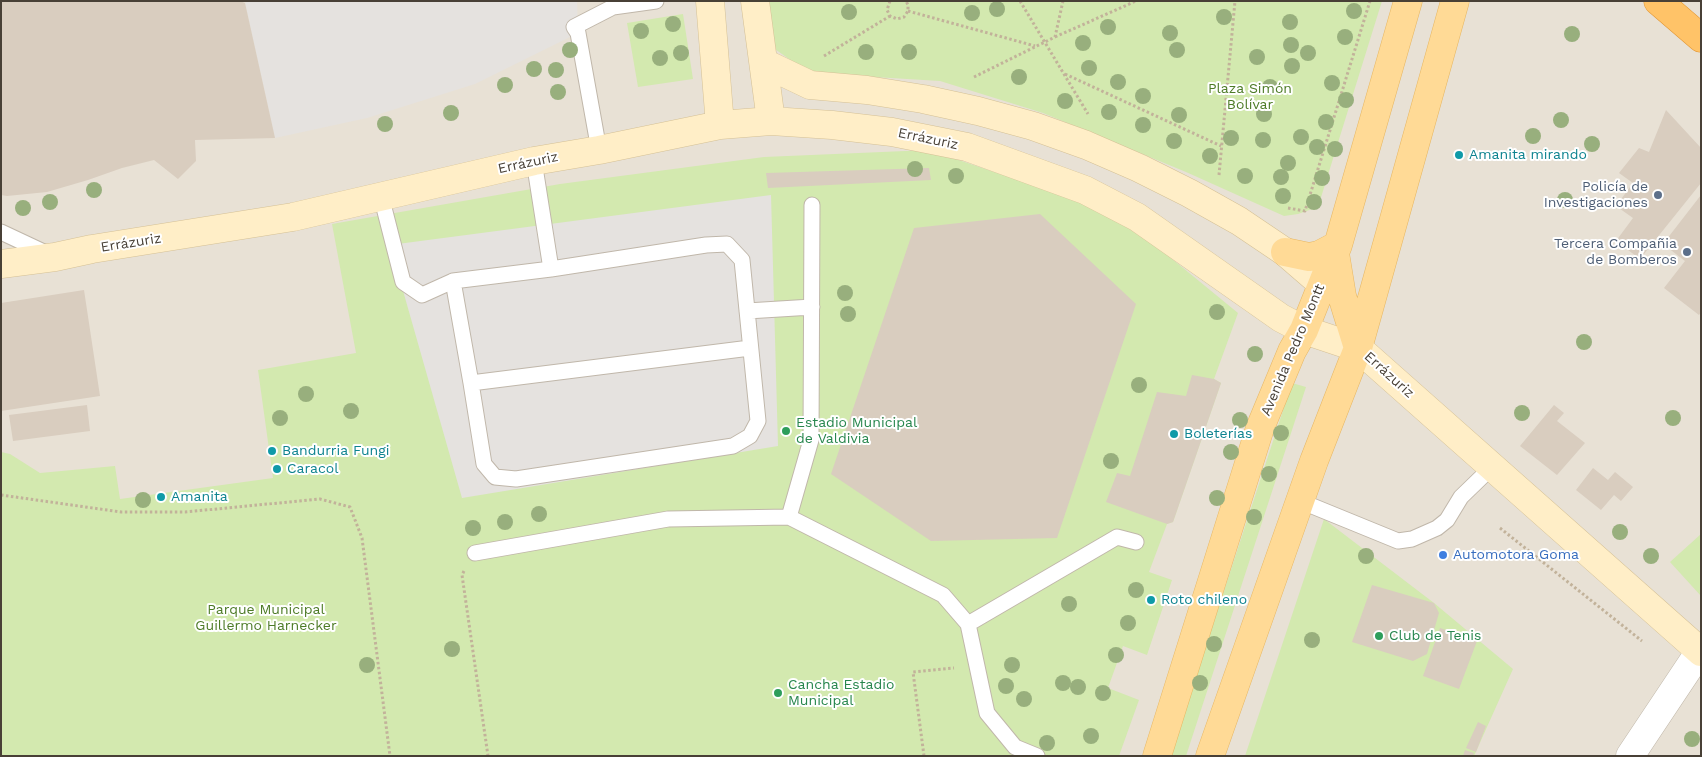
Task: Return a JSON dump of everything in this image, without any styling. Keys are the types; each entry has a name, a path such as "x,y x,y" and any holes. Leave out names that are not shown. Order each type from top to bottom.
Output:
{"highway":[{"path":"1658,1 1701,38"}],"main road":[{"path":"710,1 720,125"},
{"path":"755,1 771,121"},
{"name":"Avenida Pedro Montt","path":"1157,756 1260,428 1292,351 1304,330 1336,249 1408,1"},
{"path":"1210,756 1314,461 1358,348 1454,1"},
{"path":"764,62 810,85 867,90 932,101 1033,126 1086,145 1138,168 1189,193 1238,221 1286,252 1322,284 1340,310 1358,348"},
{"name":"Errázuriz","path":"1,264 55,257 293,217 534,161 599,150 720,125 771,121 832,125 892,132 967,147 1085,190 1137,216 1281,318 1304,330 1358,348 1700,651"},
{"path":"1286,252 1309,257 1336,249 1342,296 1358,348"}],"street":[{"path":"1630,756 1700,651"}],"lane":[{"path":"599,150 578,33 574,27 613,8 656,1"},
{"path":"534,161 551,269"},
{"path":"381,196 403,282 422,295 453,281 551,269 706,245 726,244 742,260 758,421 750,436 733,446 516,479 495,477 484,464 453,281"},
{"path":"789,517 811,440 812,205"},
{"path":"1,232 55,257"},
{"path":"747,311 812,307"},
{"path":"471,383 750,348"},
{"path":"1300,501 1398,541 1412,539 1436,528 1447,520 1461,497 1492,467"},
{"path":"475,553 668,519 789,517 943,595 968,624 987,713 1015,746 1037,756"},
{"path":"968,624 1117,537 1136,542"}],"path":[{"path":"890,1 887,10 890,16 901,19 908,12 906,1"},
{"path":"1020,1 1090,118"},
{"path":"1055,37 1063,1"},
{"path":"974,77 1035,46 1136,1"},
{"path":"1219,175 1235,1"},
{"path":"1288,208 1305,211 1370,1"},
{"path":"908,12 1035,46"},
{"path":"822,58 890,16"},
{"path":"1065,74 1221,146"},
{"path":"1,495 121,512 185,512 320,499 350,508 362,538 390,756"},
{"path":"1500,528 1646,644"},
{"path":"475,553 462,575 488,756"},
{"path":"924,756 913,672 977,665"}],"shaded area":[{"path":"1,1 1701,1 1701,756 1,756"},
{"path":"250,1 577,1 578,33 475,84 367,118 275,138 245,3"},
{"path":"771,195 778,446 462,498 390,245"}],"green space":[{"name":"Plaza Simón Bolívar","path":"769,1 1382,1 1318,207 1298,214 1284,216 1186,172 1043,113 940,81 809,73 772,47"},
{"path":"683,14 693,79 638,87 627,23"},
{"name":"Estadio Municipal de Valdivia","path":"929,150 1116,213 1238,313 1214,379 1221,383 1173,522 1167,524 1149,572 1172,580 1147,655 1123,646 1108,688 1139,700 1119,756 1,756 1,452 10,454 40,473 115,466 120,499 273,478 258,370 356,353 332,224 560,184 764,157"},
{"path":"1292,383 1306,387 1186,756 1170,756"},
{"name":"Club de Tenis","path":"1324,519 1434,603 1513,669 1474,756 1245,756"},
{"path":"1701,534 1701,596 1670,562"}],"building":[{"path":"1,1 240,1 245,3 275,138 195,140 196,161 178,179 154,160 122,168 47,192 1,195"},
{"name":"Policía de Investigaciones","path":"1666,110 1701,148 1701,183 1640,259 1616,241 1633,218 1616,206 1633,183 1619,173 1639,148 1649,152"},
{"path":"929,168 931,180 768,188 766,173"},
{"name":"Tercera Compañia de Bomberos","path":"1701,195 1701,312 1699,315 1664,288 1685,261 1663,244"},
{"path":"1040,214 1136,304 1057,538 931,541 831,474 914,228"},
{"path":"84,290 100,396 1,411 1,303"},
{"name":"Boleterías","path":"1192,375 1214,379 1221,383 1173,522 1167,524 1106,502 1117,473 1130,476 1157,392 1186,396"},
{"path":"87,405 90,431 13,441 9,415"},
{"path":"1554,405 1564,413 1557,421 1585,443 1557,475 1520,446"},
{"path":"1593,468 1608,480 1615,472 1633,487 1621,501 1614,495 1601,510 1576,490"},
{"name":"Club de Tenis","path":"1372,585 1434,603 1439,613 1427,654 1413,661 1352,642"},
{"path":"1440,628 1477,641 1459,689 1423,676"},
{"path":"1478,722 1486,726 1476,752 1466,748"},
{"path":"1465,750 1474,753 1473,756 1463,756"}],"place":[{"name":"Amanita mirando","path":"1459,155"},
{"name":"Policía de Investigaciones","path":"1658,195"},
{"name":"Tercera Compañia de Bomberos","path":"1687,252"},
{"name":"Estadio Municipal de Valdivia","path":"786,431"},
{"name":"Boleterías","path":"1174,434"},
{"name":"Bandurria Fungi","path":"272,451"},
{"name":"Caracol","path":"277,469"},
{"name":"Amanita","path":"161,497"},
{"name":"Automotora Goma","path":"1443,555"},
{"name":"Roto chileno","path":"1151,600"},
{"name":"Club de Tenis","path":"1379,636"},
{"name":"Cancha Estadio Municipal","path":"778,693"}],"park label":[{"name":"Parque Municipal Guillermo Harnecker","path":"266,618"}]}
